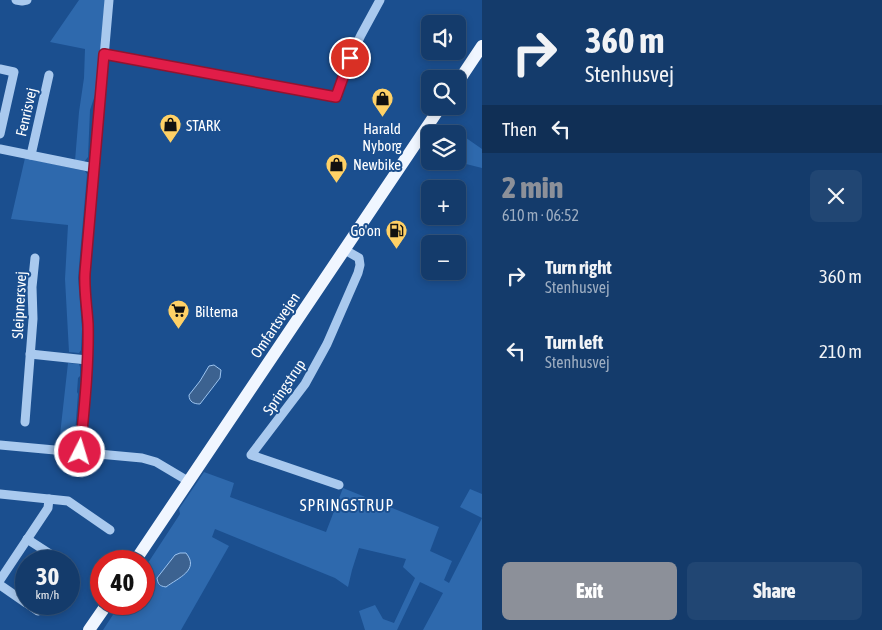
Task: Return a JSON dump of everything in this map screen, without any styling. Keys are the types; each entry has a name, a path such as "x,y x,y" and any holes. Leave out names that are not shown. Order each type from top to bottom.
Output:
{"main road":[{"path":"466,70 482,46"},
{"name":"Omfartsvejen","path":"142,550 435,115"},
{"path":"89,630 99,615"}],"street":[{"path":"16,0 22,2 27,0"},
{"path":"80,452 88,323 84,283 109,0"},
{"path":"104,54 336,97 353,50 380,0"},
{"name":"Fenrisvej","path":"0,69 14,72 1,122 0,134"},
{"name":"Fenrisvej","path":"31,155 49,75"},
{"name":"Fenrisvej","path":"0,149 94,168"},
{"name":"Springstrup","path":"339,485 250,455 301,390 327,344 360,265 359,258 345,250"},
{"name":"Sleipnersvej","path":"25,422 33,319 32,287 35,258"},
{"name":"Sleipnersvej","path":"30,354 87,360"},
{"path":"0,444 148,459 163,465 188,481"},
{"path":"0,494 68,501 110,530"},
{"path":"0,580 48,508 49,499"},
{"path":"27,540 43,550"},
{"path":"0,585 15,595"}],"shaded area":[{"path":"79,0 105,0 97,89 90,110 88,157 84,162 75,161 84,78 85,49 50,42"},
{"path":"466,138 482,149 482,168 466,164"},
{"path":"25,158 85,171 87,174 78,278 82,329 81,350 79,353 69,352 65,279 68,225 11,219"},
{"path":"68,363 79,364 80,376 78,378 75,433 73,439 65,445 59,444"},
{"path":"214,365 221,370 220,378 200,404 192,402 189,395 209,366"},
{"path":"204,472 234,483 230,497 326,532 343,488 439,527 430,551 452,561 444,580 449,583 482,518 482,630 423,630 443,593 420,582 397,630 365,630 359,611 375,605 383,619 394,623 415,578 403,567 406,559 359,548 348,587 335,578 215,529 212,537 229,546 181,630 103,630 113,615 155,615 155,552 180,514 179,509"},
{"path":"470,489 482,494 482,518 460,507"},
{"path":"186,553 190,559 189,569 166,587 160,585 157,578 175,555"}],"place":[{"name":"Harald Nyborg","path":"382,118"},
{"name":"STARK","path":"170,144"},
{"name":"Newbike","path":"337,183"},
{"name":"Go'on","path":"397,249"},
{"name":"Biltema","path":"179,330"}],"district":[{"name":"SPRINGSTRUP","path":"347,505"}],"route":[{"path":"80,452 88,323 84,283 104,54 336,97 350,58"}]}
